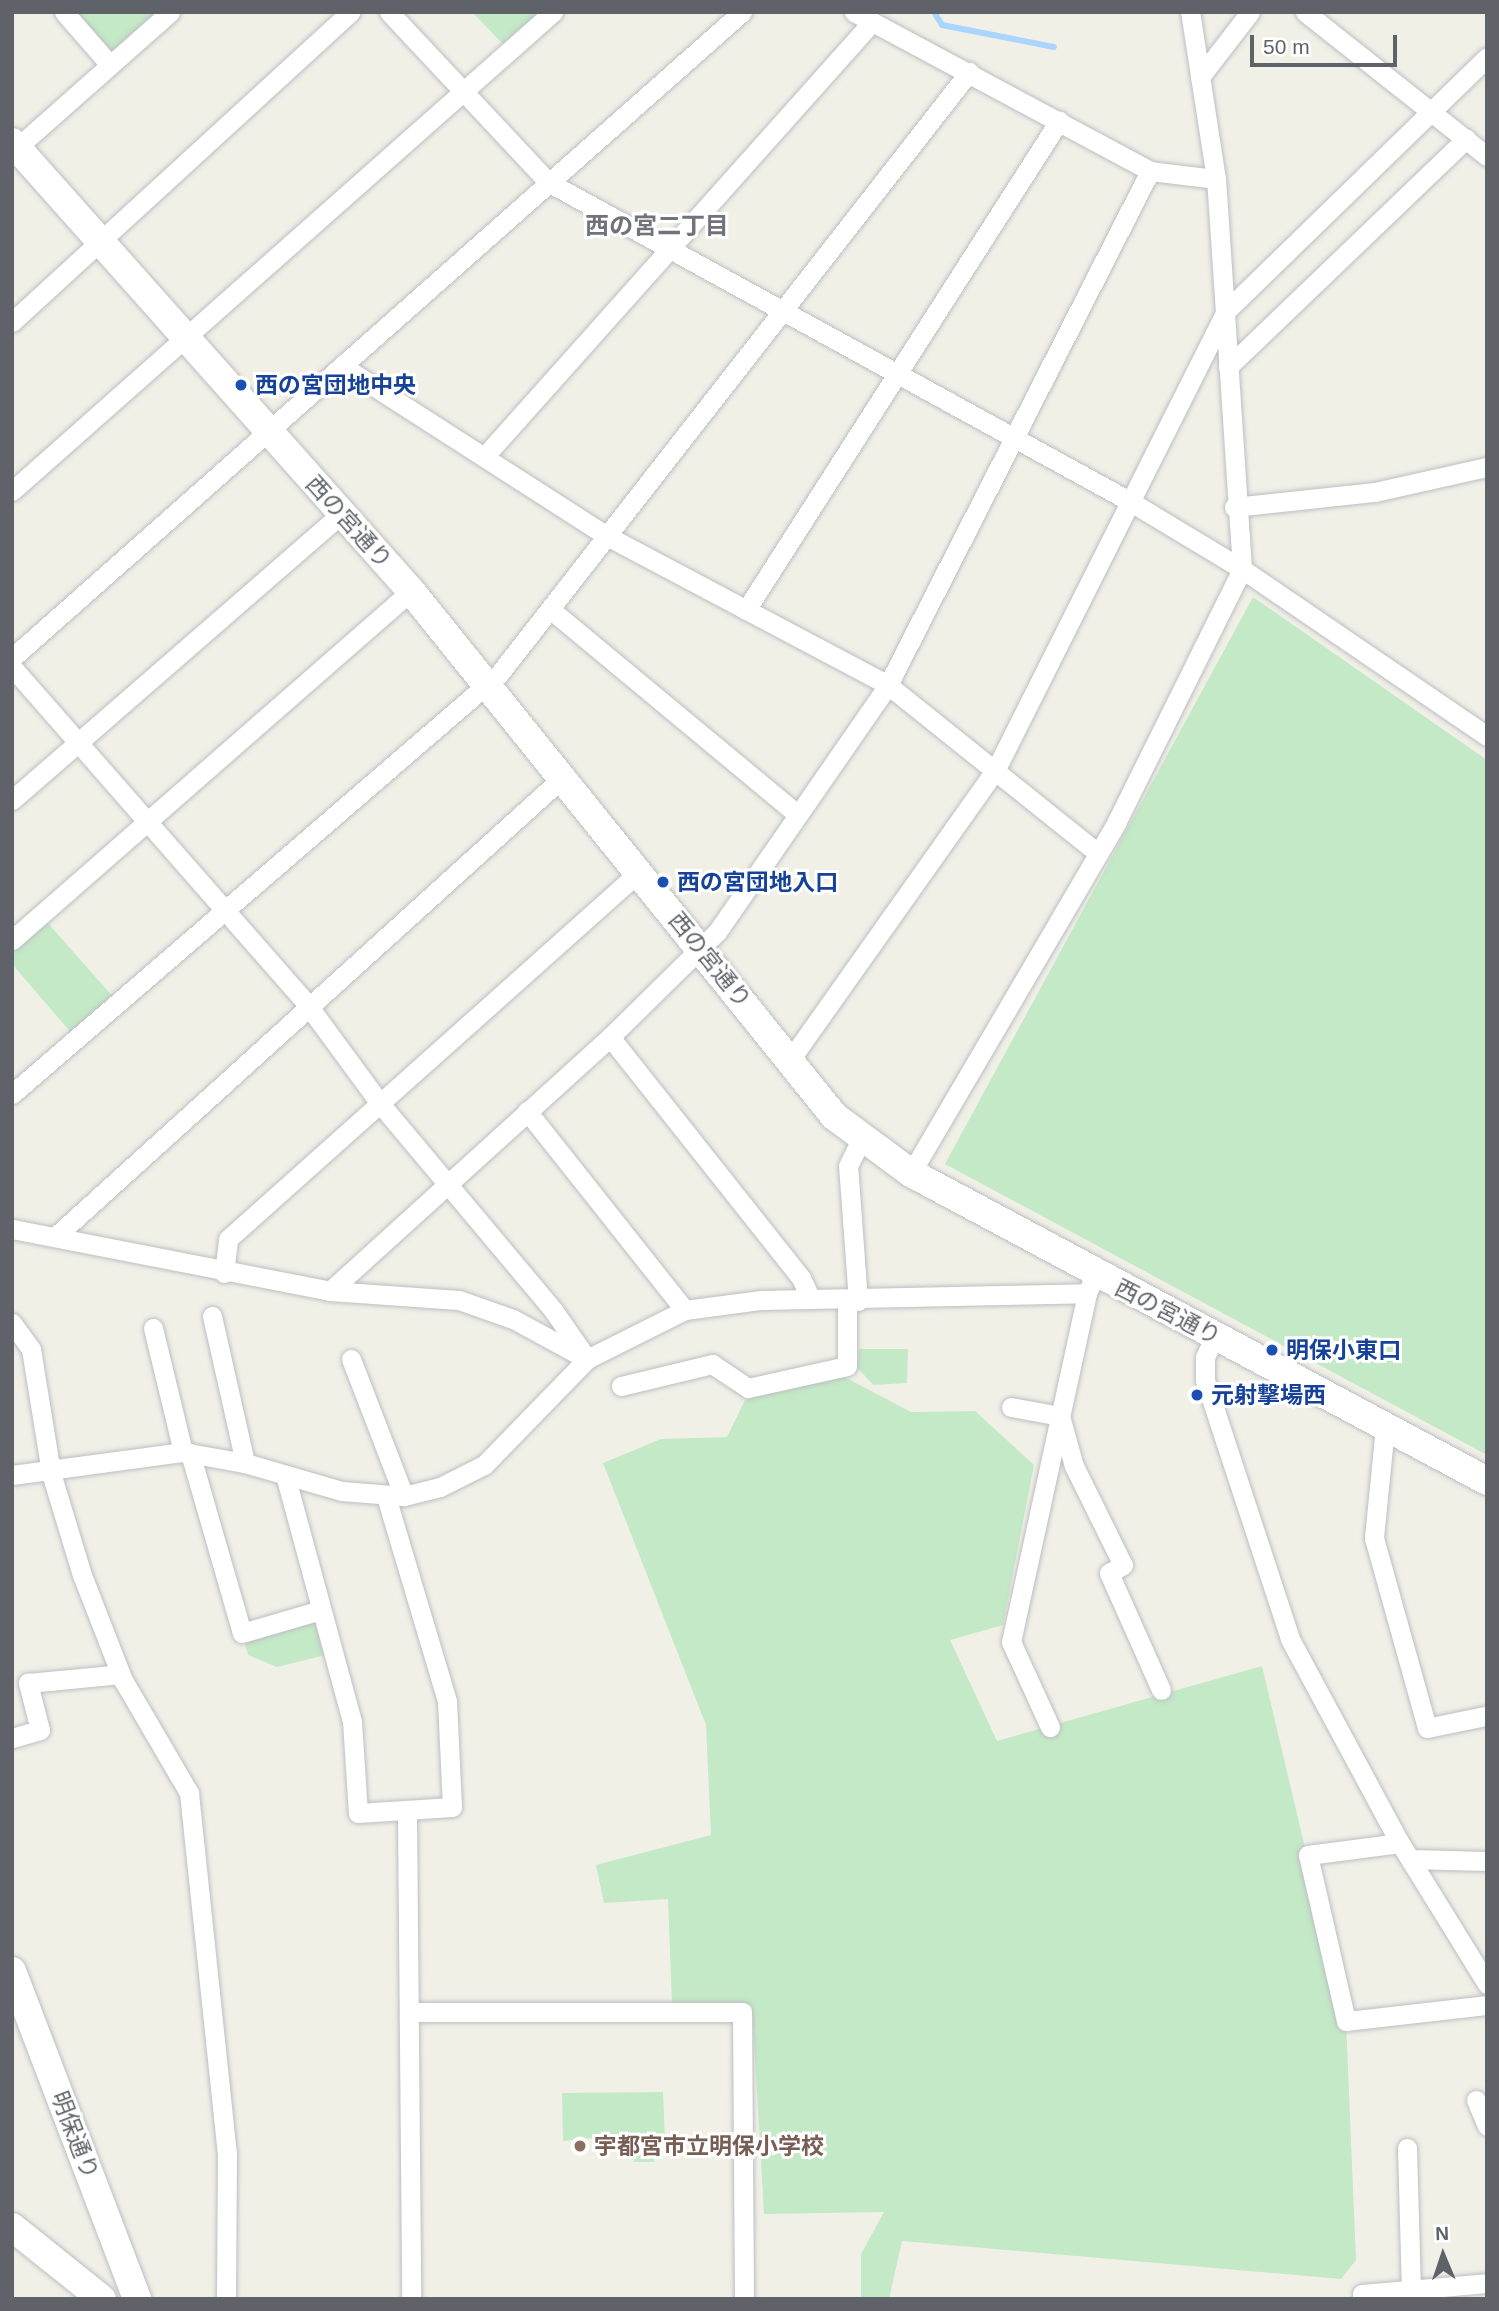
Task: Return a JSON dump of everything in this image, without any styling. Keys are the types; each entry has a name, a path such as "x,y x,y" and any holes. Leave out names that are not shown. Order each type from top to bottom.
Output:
{"street":[{"path":"64,12 110,65"},
{"path":"14,147 170,12"},
{"path":"12,322 102,243 350,12"},
{"path":"389,12 464,88 548,182 780,313 1131,502 1242,569 1487,736"},
{"path":"12,491 553,12"},
{"path":"12,658 742,12"},
{"path":"854,12 1150,171 1216,179"},
{"path":"911,1173 1098,853 1242,569 1234,507 1226,311 1216,179 1190,12"},
{"path":"1200,77 1251,12"},
{"path":"1305,12 1487,156"},
{"path":"484,457 872,22"},
{"path":"790,1060 995,771 1226,311 1487,57"},
{"path":"12,1094 487,684 607,536 969,72"},
{"path":"746,610 1059,121"},
{"path":"1228,367 1466,139"},
{"name":"西の宮通り","path":"14,147 411,592 702,949 834,1116 861,1139 911,1173 1091,1284 1215,1335 1487,1481"},
{"path":"330,1291 446,1182 610,1037 702,949 888,685 1150,171"},
{"path":"342,366 607,536 888,685 1098,853"},
{"path":"1234,507 1375,492 1487,467"},
{"path":"12,800 341,514"},
{"path":"12,940 411,592"},
{"path":"550,608 798,815"},
{"path":"12,667 307,1004 382,1107 553,1310 587,1359"},
{"path":"56,1236 307,1004 562,778"},
{"path":"224,1273 228,1239 382,1107 639,872"},
{"path":"610,1037 802,1278 811,1298"},
{"path":"527,1111 685,1310"},
{"path":"621,1386 712,1364 748,1388 847,1366 852,1300 848,1166 861,1139"},
{"path":"12,1229 224,1273 330,1291 460,1300 513,1319 587,1359"},
{"path":"12,1475 51,1473 186,1453 245,1463 285,1475 395,1497 440,1487 484,1465 587,1359 685,1310 811,1298 852,1300 1091,1284 1011,1642 1050,1727"},
{"path":"212,1315 245,1463"},
{"path":"12,1323 30,1349 51,1473 121,1674 189,1793 227,2153 226,2299"},
{"path":"153,1328 186,1453 242,1633 321,1610"},
{"path":"1215,1335 1205,1357 1205,1380 1290,1639 1405,1851 1487,1984"},
{"path":"285,1475 352,1721 358,1813 407,1813 452,1807 447,1701 395,1497 351,1359"},
{"path":"1011,1407 1060,1416"},
{"path":"1060,1416 1074,1466 1123,1564 1109,1573 1161,1690"},
{"path":"1385,1427 1374,1538 1427,1728 1486,1716"},
{"path":"12,1738 40,1730 28,1683 121,1674"},
{"path":"407,1813 412,2012 411,2299"},
{"path":"1487,1861 1405,1851 1308,1855 1346,2021 1487,2006"},
{"name":"明保通り","path":"12,1971 137,2299"},
{"path":"412,2012 742,2012 744,2299"},
{"path":"1476,2100 1487,2126"},
{"path":"1407,2148 1411,2291"},
{"path":"12,2227 103,2299"},
{"path":"1363,2299 1362,2294 1487,2283"}],"green space":[{"path":"74,12 161,12 115,51 106,50"},
{"path":"472,12 544,12 505,46"},
{"path":"1253,597 1487,760 1487,1455 945,1164"},
{"path":"47,922 114,998 74,1036 12,964 12,952"},
{"path":"859,1349 908,1349 907,1383 873,1385 857,1367"},
{"path":"835,1372 911,1412 975,1411 1034,1465 1003,1625 950,1640 997,1741 1262,1666 1346,2021 1356,2260 1341,2279 902,2241 889,2299 861,2299 861,2254 884,2212 764,2214 752,2005 672,2004 668,1899 604,1903 596,1865 711,1835 706,1725 603,1463 661,1439 727,1437 745,1400"},
{"path":"321,1610 333,1653 277,1667 248,1655 242,1633"},
{"path":"663,2092 665,2140 654,2140 654,2162 634,2162 633,2134 563,2141 562,2093"}],"waterway":[{"path":"934,12 942,25 1054,47"}],"place":[{"name":"西の宮団地中央","path":"241,385"},
{"name":"西の宮団地入口","path":"663,882"},
{"name":"明保小東口","path":"1272,1350"},
{"name":"元射撃場西","path":"1197,1395"},
{"name":"宇都宮市立明保小学校","path":"580,2146"}],"district":[{"name":"西の宮二丁目","path":"657,226"}]}
